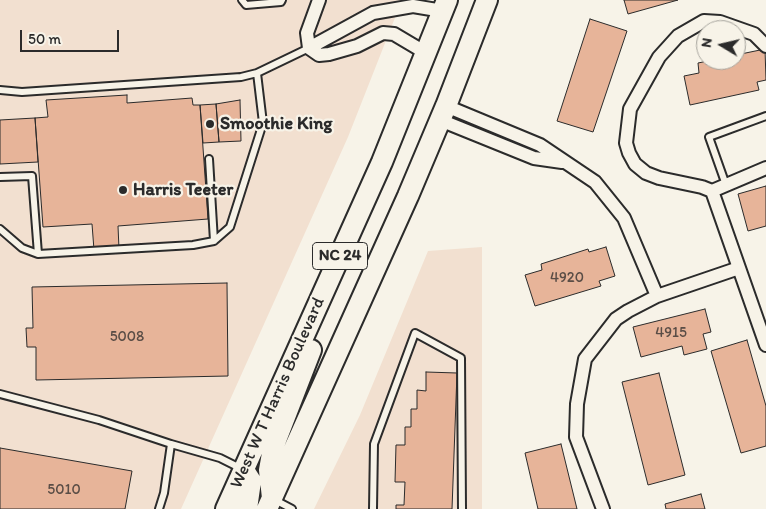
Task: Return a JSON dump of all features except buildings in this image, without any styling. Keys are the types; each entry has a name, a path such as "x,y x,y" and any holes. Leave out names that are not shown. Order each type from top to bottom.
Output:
{"main road":[{"name":"NC 24","path":"270,504 443,113 487,0"},
{"name":"West W T Harris Boulevard","path":"226,509 346,243 445,6"},
{"path":"270,504 269,470 273,448 317,336 346,243"},
{"path":"244,470 251,481 247,509"}],"street":[{"path":"319,0 307,32 309,48 319,55 335,53 357,46 383,33 394,34 426,53"},
{"path":"309,48 373,13 413,6 445,6"},
{"path":"766,46 754,34 720,22 704,21 678,36 658,57 630,108 626,143 629,154 635,164 646,173 659,178 702,187 712,192 766,345"},
{"path":"443,113 534,158 562,162 595,182 624,218 657,296"},
{"path":"712,192 766,168"},
{"path":"603,509 576,437 576,404 584,359 616,319 657,296 739,268"}],"lane":[{"path":"242,0 246,5 280,2 282,0"},
{"path":"0,90 22,92 241,78 257,73 309,48"},
{"path":"0,228 22,248 38,254 193,246 214,241 230,227 263,123 257,73"},
{"path":"726,185 708,137 766,116"},
{"path":"209,159 214,241"},
{"path":"0,177 32,176 38,254"},
{"path":"373,509 374,444 414,333 462,358 462,509"},
{"path":"0,394 99,420 170,444 220,458 244,470"},
{"path":"159,509 164,493 170,444"},
{"path":"270,504 292,509"}],"shaded area":[{"path":"0,0 402,0 348,137 181,509 0,509"},
{"path":"482,247 482,509 314,509 360,415 428,251"}],"place":[{"name":"Smoothie King","path":"210,124"},
{"name":"Harris Teeter","path":"123,190"}]}
